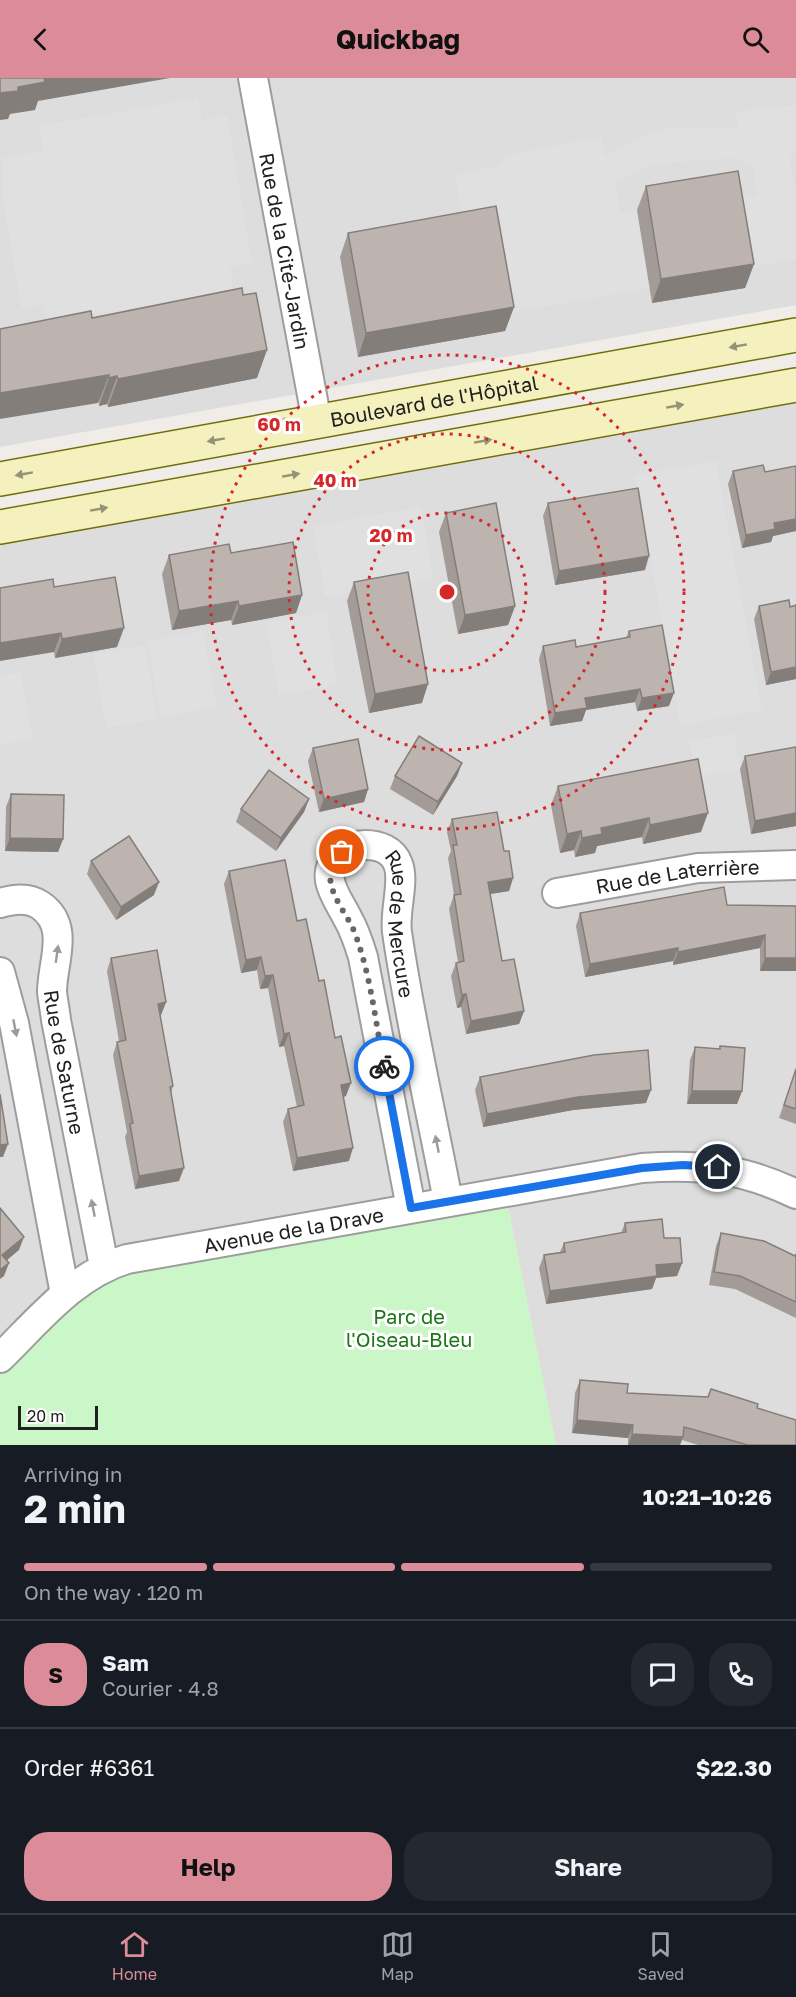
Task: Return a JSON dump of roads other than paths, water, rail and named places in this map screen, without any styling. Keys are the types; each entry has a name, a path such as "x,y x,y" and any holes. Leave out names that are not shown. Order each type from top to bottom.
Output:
{"main road":[{"name":"Boulevard de l'Hôpital","path":"0,479 796,335"},
{"path":"0,527 796,385"}],"street":[{"name":"Rue de la Cité-Jardin","path":"253,78 317,422"},
{"name":"Rue de Mercure","path":"411,1208 363,957 347,916 337,903 331,886 329,872 333,862 342,852 358,845 376,845 390,852 399,864 396,926 447,1201"},
{"name":"Rue de Laterrière","path":"557,893 698,868 796,865"},
{"name":"Rue de Saturne","path":"0,903 15,899 35,902 48,911 57,924 58,944 52,991 104,1266"},
{"path":"0,972 15,1023 65,1294"},
{"name":"Avenue de la Drave","path":"0,1358 65,1294 104,1266 127,1258 642,1168 683,1165 718,1167 750,1174 796,1194"}],"park label":[{"name":"Parc de l'Oiseau-Bleu","path":"409,1328"}]}
